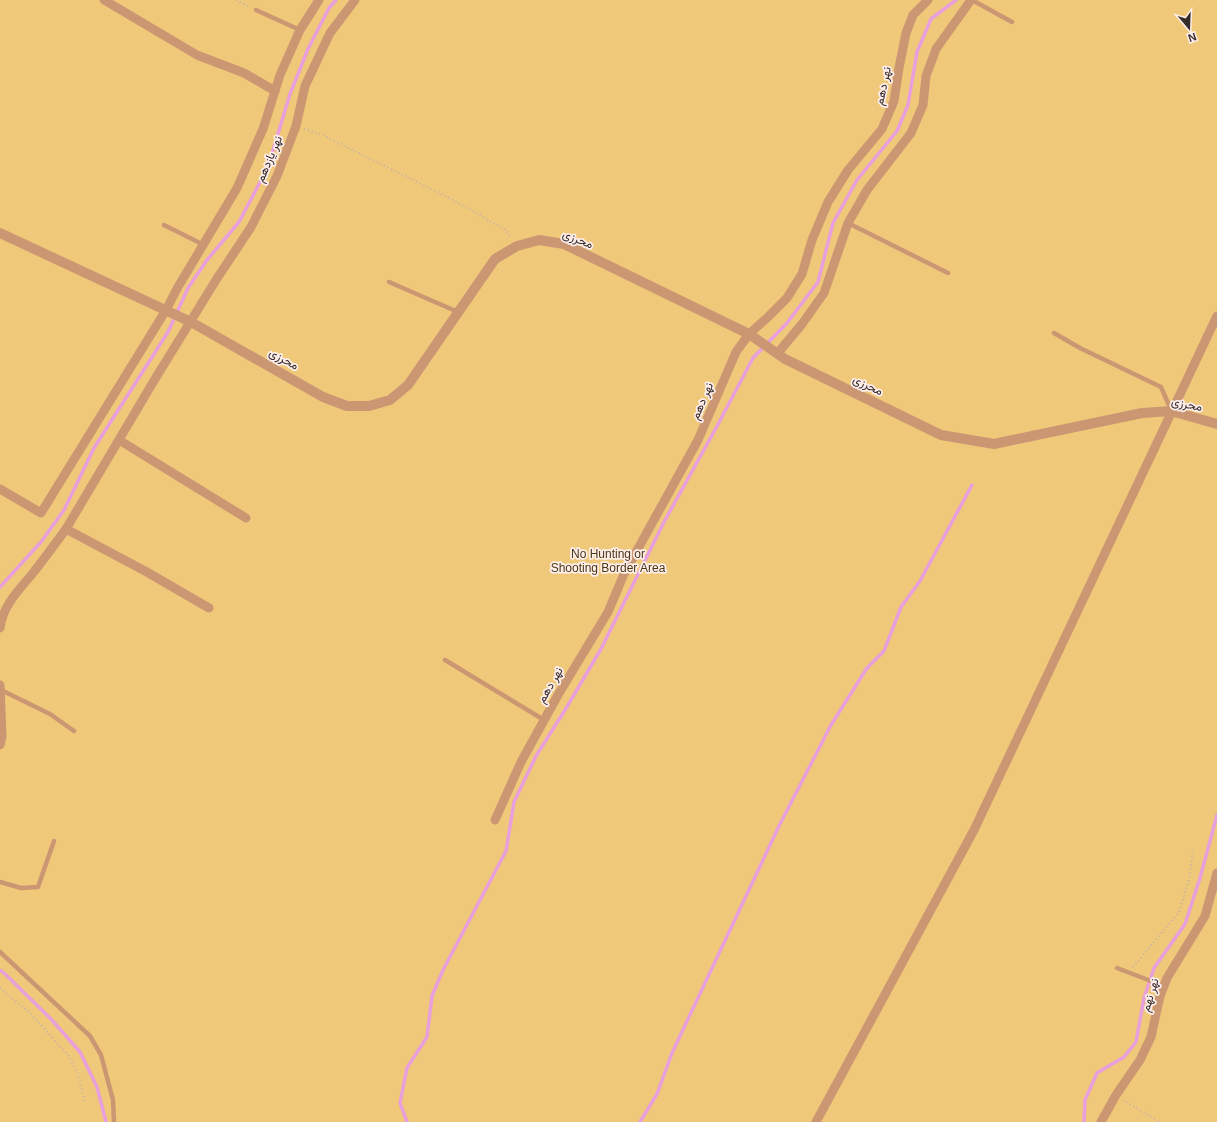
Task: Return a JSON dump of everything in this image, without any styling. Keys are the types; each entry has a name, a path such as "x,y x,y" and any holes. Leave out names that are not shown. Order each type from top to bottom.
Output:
{"street":[{"path":"104,0 197,56 244,73 275,90"},
{"path":"0,489 41,513 169,312 178,287 237,188 263,129 280,75 300,30 319,0"},
{"name":"نهر یازدهم","path":"0,628 1,620 14,593 32,574 66,529 188,321 251,227 276,176 296,126 305,86 330,32 355,0"},
{"path":"774,352 802,324 824,293 848,223 867,190 911,133 923,105 926,76 936,49 972,0"},
{"name":"نهر دهم","path":"495,820 521,762 558,695 608,612 624,574 698,440 736,352 787,298 802,274 812,240 828,202 848,170 882,130 894,101 906,33 913,15 923,1"},
{"name":"محرزی","path":"0,234 188,321 323,397 347,406 369,406 390,400 408,385 495,259 516,246 539,240 564,244 752,336 785,359 941,435 994,444 1142,413 1171,411 1217,424"},
{"path":"816,1122 974,830 1217,316"},
{"path":"119,440 246,518"},
{"path":"66,529 145,571 209,608"},
{"path":"0,685 1,740"},
{"name":"نهر نهم","path":"1101,1122 1116,1095 1140,1060 1151,1037 1160,996 1160,985 1167,978 1205,916 1217,873"}],"lane":[{"path":"972,0 1012,22"},
{"path":"256,10 300,30"},
{"path":"848,223 948,273"},
{"path":"164,224 204,245"},
{"path":"389,282 458,312"},
{"path":"1054,333 1080,348 1161,387 1171,411"},
{"path":"445,660 544,720"},
{"path":"0,690 50,714 74,731"},
{"path":"0,882 21,888 38,887 54,841"},
{"path":"0,952 90,1036 102,1055 113,1100 114,1122"},
{"path":"1117,968 1160,985"}],"path":[{"path":"236,0 256,10"},
{"path":"296,126 323,134 453,200 506,230 516,246"},
{"path":"1128,972 1179,912 1189,880 1193,849"},
{"path":"0,988 31,1014 68,1055 78,1074 85,1102"},
{"path":"1116,1095 1160,1122"}],"green space":[{"name":"No Hunting or Shooting Border Area","path":"0,0 1217,0 1217,1122 0,1122"}],"waterway":[{"path":"0,587 41,542 64,510 94,448 168,332 188,288 207,260 239,222 268,167 290,94 308,49 329,8 336,0"},
{"path":"407,1122 400,1103 407,1068 427,1037 432,996 443,970 506,851 514,802 536,756 601,649 664,522 753,358 787,323 818,282 833,223 857,180 897,131 908,105 917,52 931,19 956,0"},
{"path":"640,1122 657,1094 672,1053 779,826 831,725 867,668 884,651 901,607 920,581 972,485"},
{"path":"1084,1122 1085,1100 1097,1073 1124,1057 1136,1042 1144,998 1154,968 1185,924 1200,878 1217,815"},
{"path":"0,970 51,1019 80,1052 97,1087 106,1122"}]}
